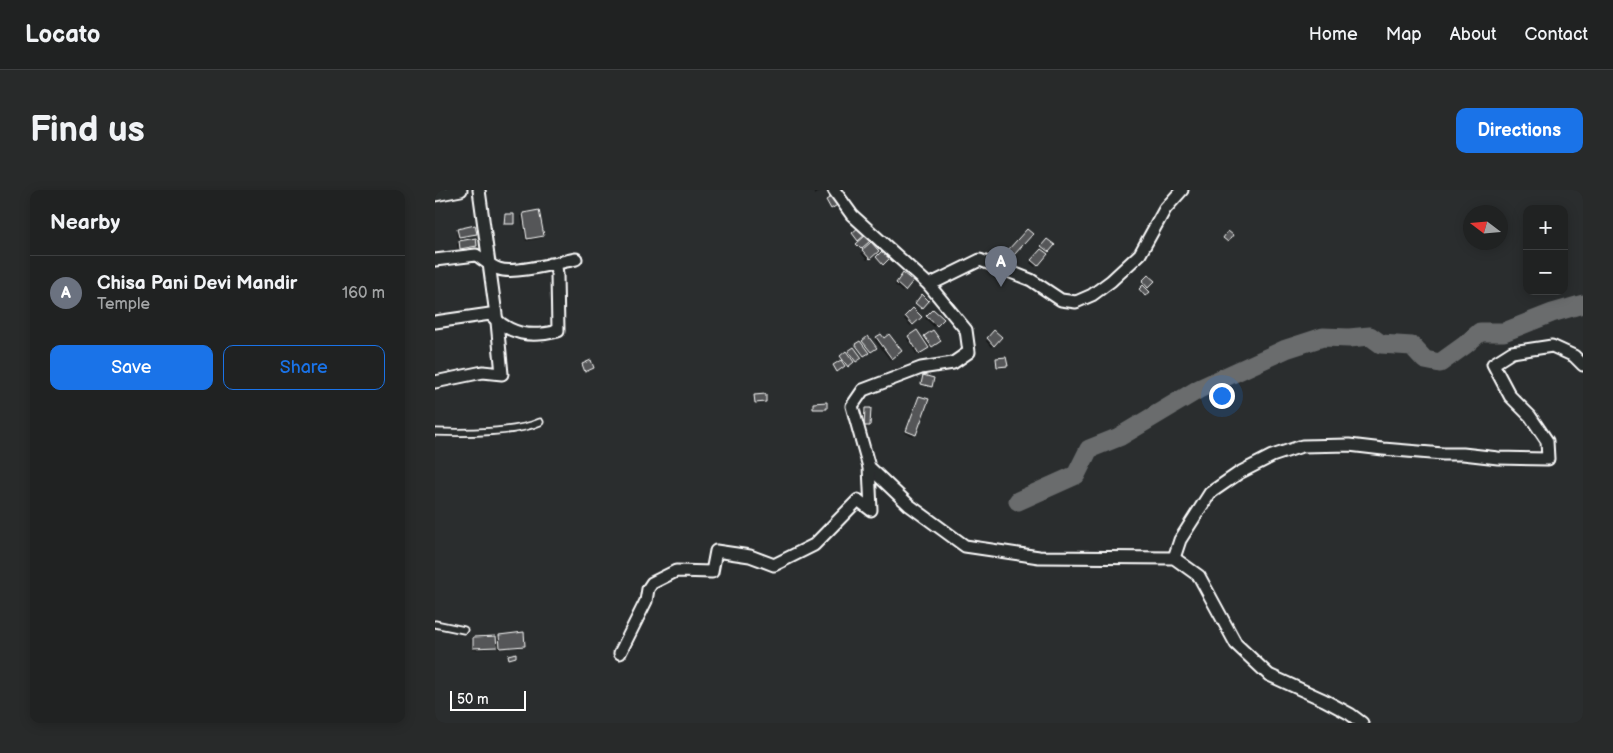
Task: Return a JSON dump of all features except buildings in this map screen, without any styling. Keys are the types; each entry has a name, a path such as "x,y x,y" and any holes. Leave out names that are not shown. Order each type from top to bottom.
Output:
{"street":[{"path":"435,195 461,190"},
{"path":"435,382 483,372 497,375 502,374 479,190"},
{"path":"619,653 646,601 648,589 652,583 676,571 712,572 716,551 749,556 774,564 814,545 858,500 871,510 869,467 852,406 863,390 921,368 953,363 969,352 966,330 929,285 852,215 834,190"},
{"path":"929,285 980,260 1031,280 1061,300 1076,302 1098,290 1140,254 1165,209 1182,190"},
{"path":"435,260 476,255 497,269 518,270 576,259"},
{"path":"435,322 490,314 497,322 521,334 533,335 558,332 557,274 555,267 550,264"},
{"path":"1174,558 1180,540 1211,493 1239,474 1272,456 1302,446 1349,445 1498,458 1548,459 1547,441 1530,416 1510,396 1493,364 1511,352 1552,346 1575,356 1583,365"},
{"path":"869,467 909,505 965,546 1039,557 1174,558 1199,576 1236,644 1269,675 1324,700 1362,723"}],"lane":[{"path":"435,432 520,428 530,427 540,422"},
{"path":"435,624 464,630"}],"waterway":[{"path":"1018,501 1076,475 1089,449 1119,437 1199,389 1286,349 1323,337 1349,338 1370,336 1381,344 1412,346 1425,360 1440,363 1480,332 1504,332 1552,313 1583,304"}],"place":[{"name":"Chisa Pani Devi Mandir","path":"1001,287"}]}
